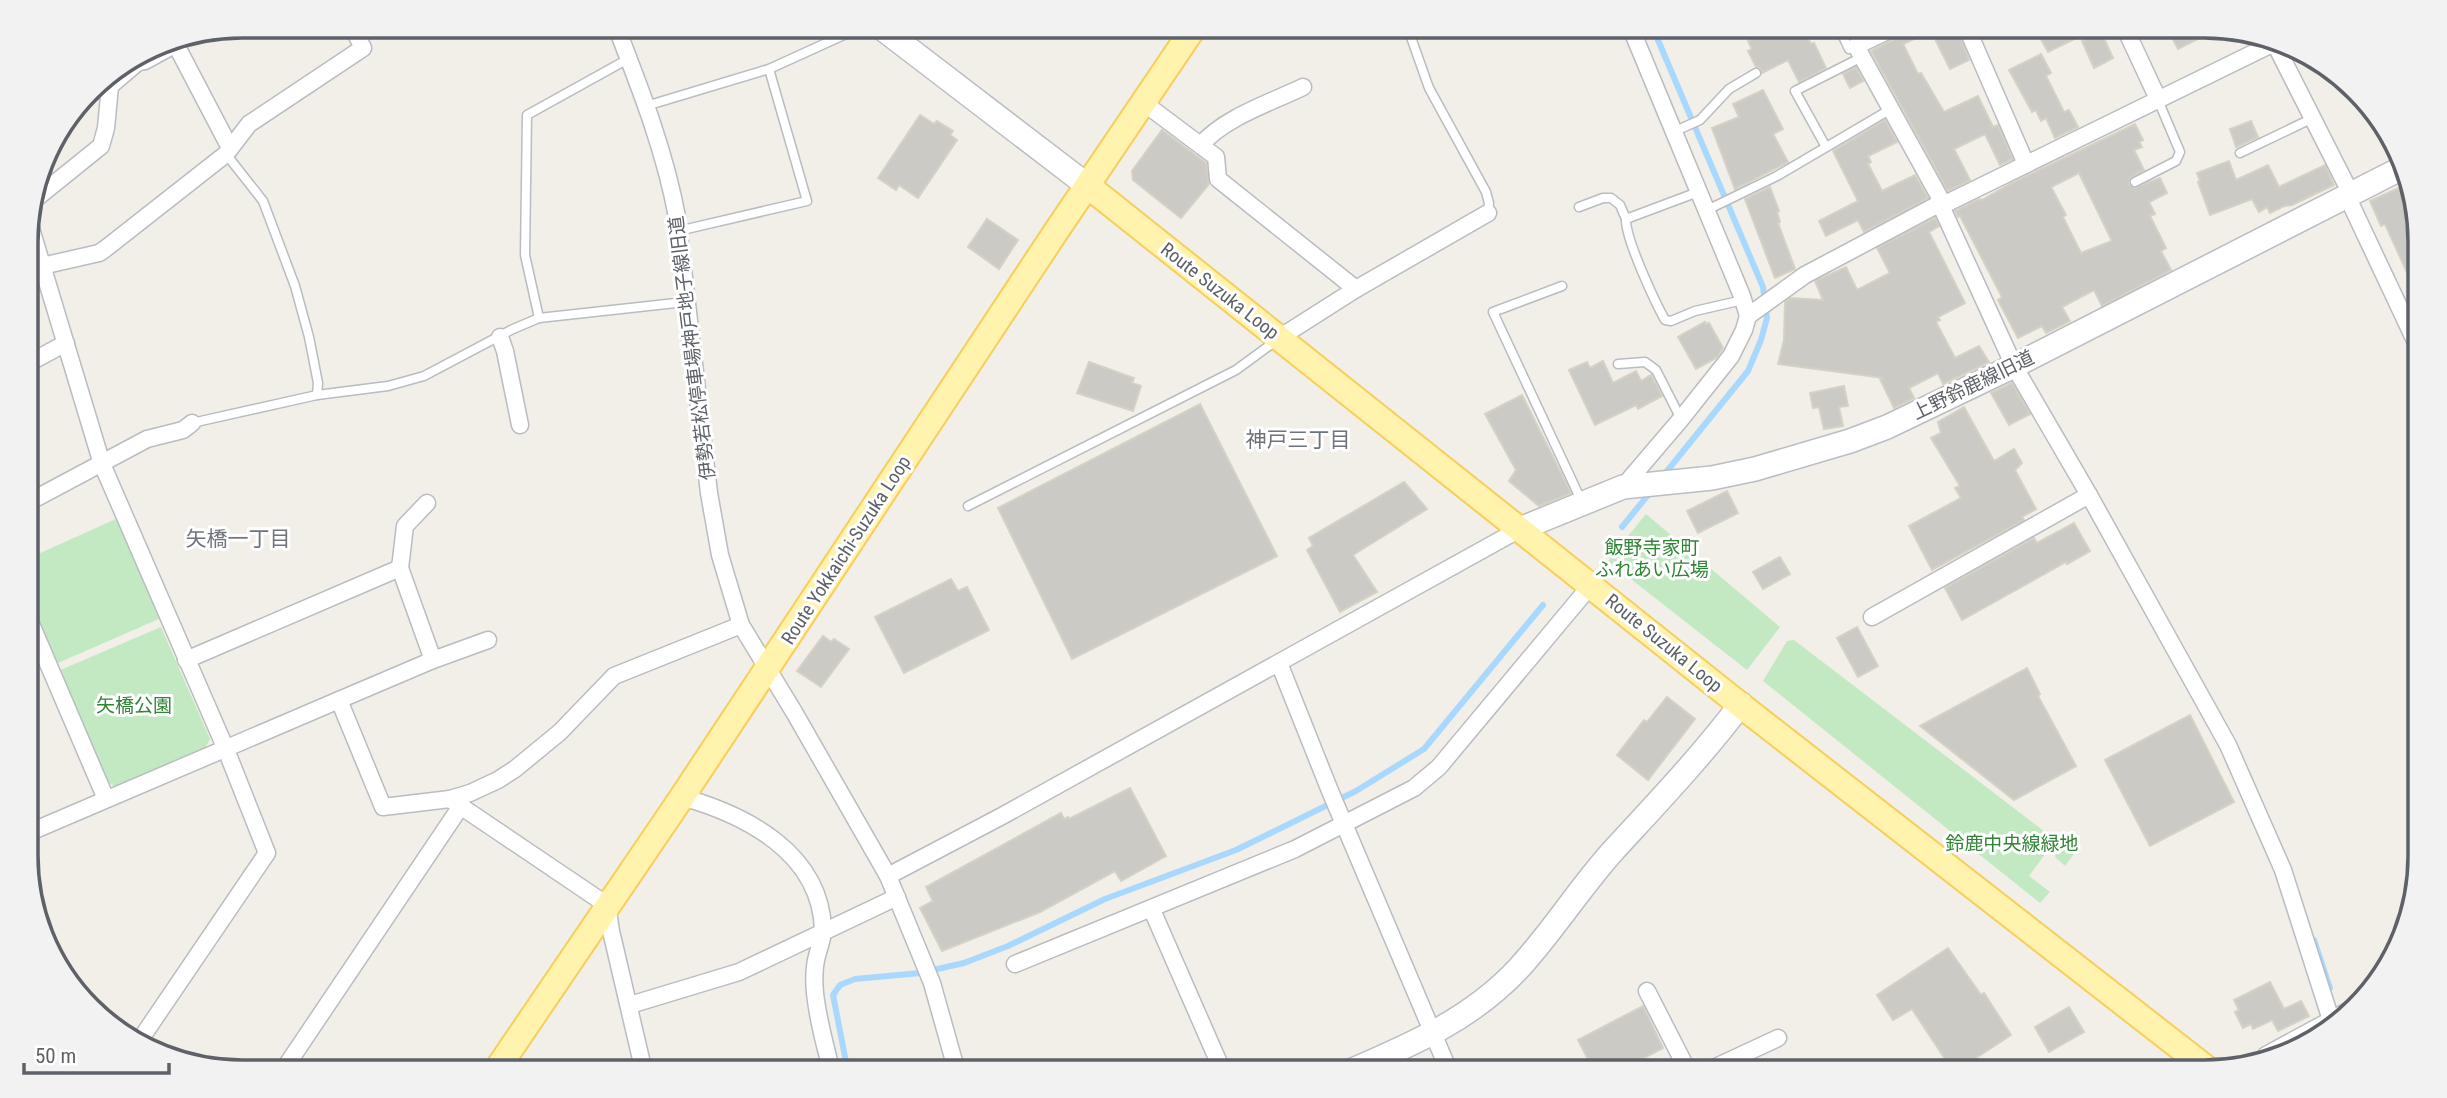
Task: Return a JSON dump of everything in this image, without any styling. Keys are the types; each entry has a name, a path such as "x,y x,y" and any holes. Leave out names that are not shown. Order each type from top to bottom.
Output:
{"main road":[{"name":"Route Yokkaichi-Suzuka Loop","path":"503,1060 768,669 1186,39"},
{"name":"Route Suzuka Loop","path":"1087,186 2195,1059"}],"street":[{"path":"42,266 99,253 228,151 248,124 363,48 358,39"},
{"name":"伊勢若松停車場神戸地子線旧道","path":"620,39 671,182 709,493 720,555 741,625 888,876 932,983 954,1060"},
{"path":"896,39 1087,186"},
{"path":"1632,485 1731,356 1744,330 1749,308 1710,209 1698,192 1676,131 1636,39"},
{"path":"1878,39 1859,51 1940,198 1941,206 2014,366 2228,745 2283,870 2331,1016"},
{"path":"1972,39 2026,164"},
{"path":"2130,39 2158,99"},
{"path":"1749,308 1776,295 1820,266 1935,206 1941,206 2263,47"},
{"path":"180,48 228,151"},
{"path":"2279,53 2313,118 2408,325"},
{"path":"1201,145 1209,135 1230,122 1303,87"},
{"path":"45,191 101,146 106,128 110,88"},
{"path":"1144,103 1216,157 1218,179 1356,289"},
{"name":"上野鈴鹿線旧道","path":"1521,529 1582,502 1632,485 1712,478 1755,469 1850,441 1934,406 2395,171"},
{"path":"1279,338 1356,289 1488,213"},
{"path":"39,256 102,464 225,747 267,853 144,1034"},
{"path":"500,337 520,425"},
{"path":"39,358 66,343"},
{"path":"39,497 147,439 183,430 192,423"},
{"path":"1872,617 2089,495"},
{"path":"427,503 405,526 400,568 433,660"},
{"path":"888,876 1002,817 1521,529"},
{"path":"186,660 400,568"},
{"path":"1015,964 1295,849 1342,820 1414,788 1428,778 1591,585"},
{"path":"290,1060 455,802 515,769 560,732 614,676 741,625"},
{"path":"39,828 225,747 433,660 488,640"},
{"path":"39,643 106,799"},
{"path":"1279,663 1444,1059"},
{"path":"339,700 383,807 455,802 607,905 641,1060"},
{"path":"1376,1059 1433,1034 1475,1008 1520,967 1611,853 1658,804 1741,704"},
{"path":"682,797 719,809 750,825 794,856 805,872 820,908 823,933 816,959 815,991 829,1060"},
{"path":"630,1005 739,972 897,897"},
{"path":"1152,910 1218,1060"},
{"path":"1647,992 1682,1059"},
{"path":"1732,1059 1778,1038"}],"lane":[{"path":"646,106 769,69 835,39"},
{"path":"1412,39 1429,88 1486,191 1488,213"},
{"path":"1844,39 1849,49 1859,51"},
{"path":"1826,148 1795,91 1859,51"},
{"path":"539,318 525,255 527,115 628,59"},
{"path":"678,231 807,201 769,69"},
{"path":"1676,131 1700,120 1729,89 1756,73"},
{"path":"2135,182 2176,161 2180,152 2158,99"},
{"path":"1710,209 1826,148 1891,109"},
{"path":"2240,153 2313,118"},
{"path":"228,151 263,201 295,286 309,337 318,383 317,395"},
{"path":"1626,219 1698,192"},
{"path":"1579,207 1603,198 1611,198 1620,205 1632,245 1665,320 1671,321 1695,311 1749,308"},
{"path":"1562,286 1493,312 1582,502"},
{"path":"192,423 317,395 388,386 424,376 539,318 685,302"},
{"path":"968,506 1236,370 1279,338"},
{"path":"1618,364 1645,362 1656,370 1681,419"}],"green space":[{"name":"飯野寺家町 ふれあい広場","path":"1646,514 1780,627 1747,670 1608,561"},
{"path":"118,518 161,618 58,663 39,621 39,554"},
{"name":"矢橋公園","path":"161,627 210,739 205,748 116,787 106,781 58,671"},
{"name":"鈴鹿中央線緑地","path":"1794,640 2074,854 2065,866 2055,857 2057,853 2049,849 2029,876 2050,892 2040,903 1763,681 1787,641"}],"building":[{"path":"1808,39 1811,44 1814,43 1826,68 1799,82 1788,60 1762,73 1748,51 1752,49 1748,41"},
{"path":"1895,39 1914,39 1903,44 1918,74 1921,73 1944,112 1978,96 1993,127 1998,125 2013,159 2000,165 1985,134 1954,149 1970,180 1948,191 1871,51"},
{"path":"1935,39 1961,39 1969,60 1950,69"},
{"path":"2041,39 2074,39 2048,52"},
{"path":"2104,39 2113,58 2094,68 2082,41"},
{"path":"2173,39 2198,39 2178,49"},
{"path":"2041,54 2051,73 2046,76 2064,112 2069,110 2078,127 2055,138 2046,118 2041,121 2036,110 2032,112 2009,70"},
{"path":"1856,67 1863,81 1850,88 1843,74"},
{"path":"1763,90 1783,129 1773,134 1788,162 1735,189 1712,128 1739,117 1733,104"},
{"path":"920,115 953,131 950,135 957,140 918,198 899,185 896,190 878,178"},
{"path":"1885,120 1897,142 1868,156 1871,162 1868,164 1882,191 1915,175 1928,198 1864,232 1858,220 1826,236 1819,221 1858,201 1833,151"},
{"path":"2251,121 2258,137 2236,147 2230,129"},
{"path":"2135,124 2143,140 2139,142 2142,147 2134,150 2144,170 2130,178 2129,184 2135,188 2160,178 2167,193 2149,202 2155,214 2150,216 2166,248 2161,251 2171,270 2102,306 2094,290 2062,307 2070,321 2046,333 2042,326 2018,338 1998,300 2002,297 1955,211","holes":["2079,173 2112,241 2081,253 2051,187"]},
{"path":"1162,130 1206,163 1209,184 1181,218 1133,180 1132,171"},
{"path":"2229,161 2236,180 2268,165 2279,187 2325,165 2334,185 2270,213 2267,207 2259,212 2252,199 2210,215 2197,173"},
{"path":"1770,187 1779,211 1778,223 1795,269 1775,278 1745,199"},
{"path":"2401,187 2407,216 2408,275 2385,224 2381,226 2370,201"},
{"path":"1935,218 1939,226 1929,232 1965,303 1938,317 1940,320 1936,322 1955,358 1979,346 1989,362 1943,384 1938,373 1909,388 1914,398 1894,408 1880,379 1884,378 1778,364 1784,340 1785,302 1790,298 1823,300 1815,281 1846,267 1857,290 1890,273 1877,248"},
{"path":"987,219 1018,240 999,269 968,247"},
{"path":"1705,322 1709,323 1723,348 1716,358 1696,369 1678,337"},
{"path":"1603,361 1613,383 1636,371 1641,381 1651,375 1662,396 1638,409 1636,405 1595,425 1569,370 1587,362 1590,368"},
{"path":"1089,362 1134,378 1132,383 1141,386 1133,411 1077,393"},
{"path":"2012,383 2030,414 2009,425 1991,393"},
{"path":"1844,386 1848,406 1839,407 1843,426 1824,429 1819,407 1813,408 1810,393"},
{"path":"1522,395 1571,493 1539,506 1509,481 1516,470 1485,414"},
{"path":"1200,404 1277,556 1072,659 998,508"},
{"path":"1964,407 1994,461 2014,449 2022,463 2015,470 2036,509 2022,517 2024,520 1932,570 1909,526 1961,498 1955,488 1960,486 1931,438 1941,433 1938,422"},
{"path":"1404,482 1427,509 1353,555 1377,592 1340,612 1307,550 1313,546 1309,538"},
{"path":"1727,491 1738,513 1698,533 1687,511"},
{"path":"2074,523 2090,551 1962,620 1945,588 2034,538 2037,543"},
{"path":"1780,557 1790,574 1763,589 1753,572"},
{"path":"951,579 958,591 967,587 989,630 904,673 875,617"},
{"path":"1857,627 1878,666 1858,677 1837,638"},
{"path":"823,636 831,642 834,639 849,649 821,687 797,671"},
{"path":"2027,668 2040,694 2038,696 2076,766 2014,800 1920,726"},
{"path":"1667,697 1695,719 1648,780 1617,755 1644,720 1647,722"},
{"path":"2190,715 2234,802 2150,846 2105,760"},
{"path":"1130,788 1166,856 1121,881 1115,871 1040,912 942,951 920,908 933,901 926,887 1061,813 1064,819 1069,819"},
{"path":"1948,948 1981,995 1984,993 2011,1035 1974,1059 1945,1059 1912,1009 1893,1020 1877,995"},
{"path":"2270,982 2284,1009 2301,1001 2309,1016 2278,1031 2272,1020 2253,1029 2251,1024 2243,1028 2235,1012 2239,1010 2234,1000"},
{"path":"1643,1006 1663,1048 1641,1059 1588,1059 1578,1040"},
{"path":"2069,1007 2084,1032 2049,1052 2035,1027"}],"waterway":[{"path":"1658,39 1763,287 1767,318 1748,371 1663,476"},
{"path":"1622,527 1652,490"},
{"path":"846,1060 833,995 840,985 855,979 920,973 964,963 1008,946 1105,899 1236,850 1356,791 1424,749 1543,605"},
{"path":"2314,940 2330,988"}],"district":[{"name":"神戸三丁目","path":"1298,440"},
{"name":"矢橋一丁目","path":"238,539"}]}
